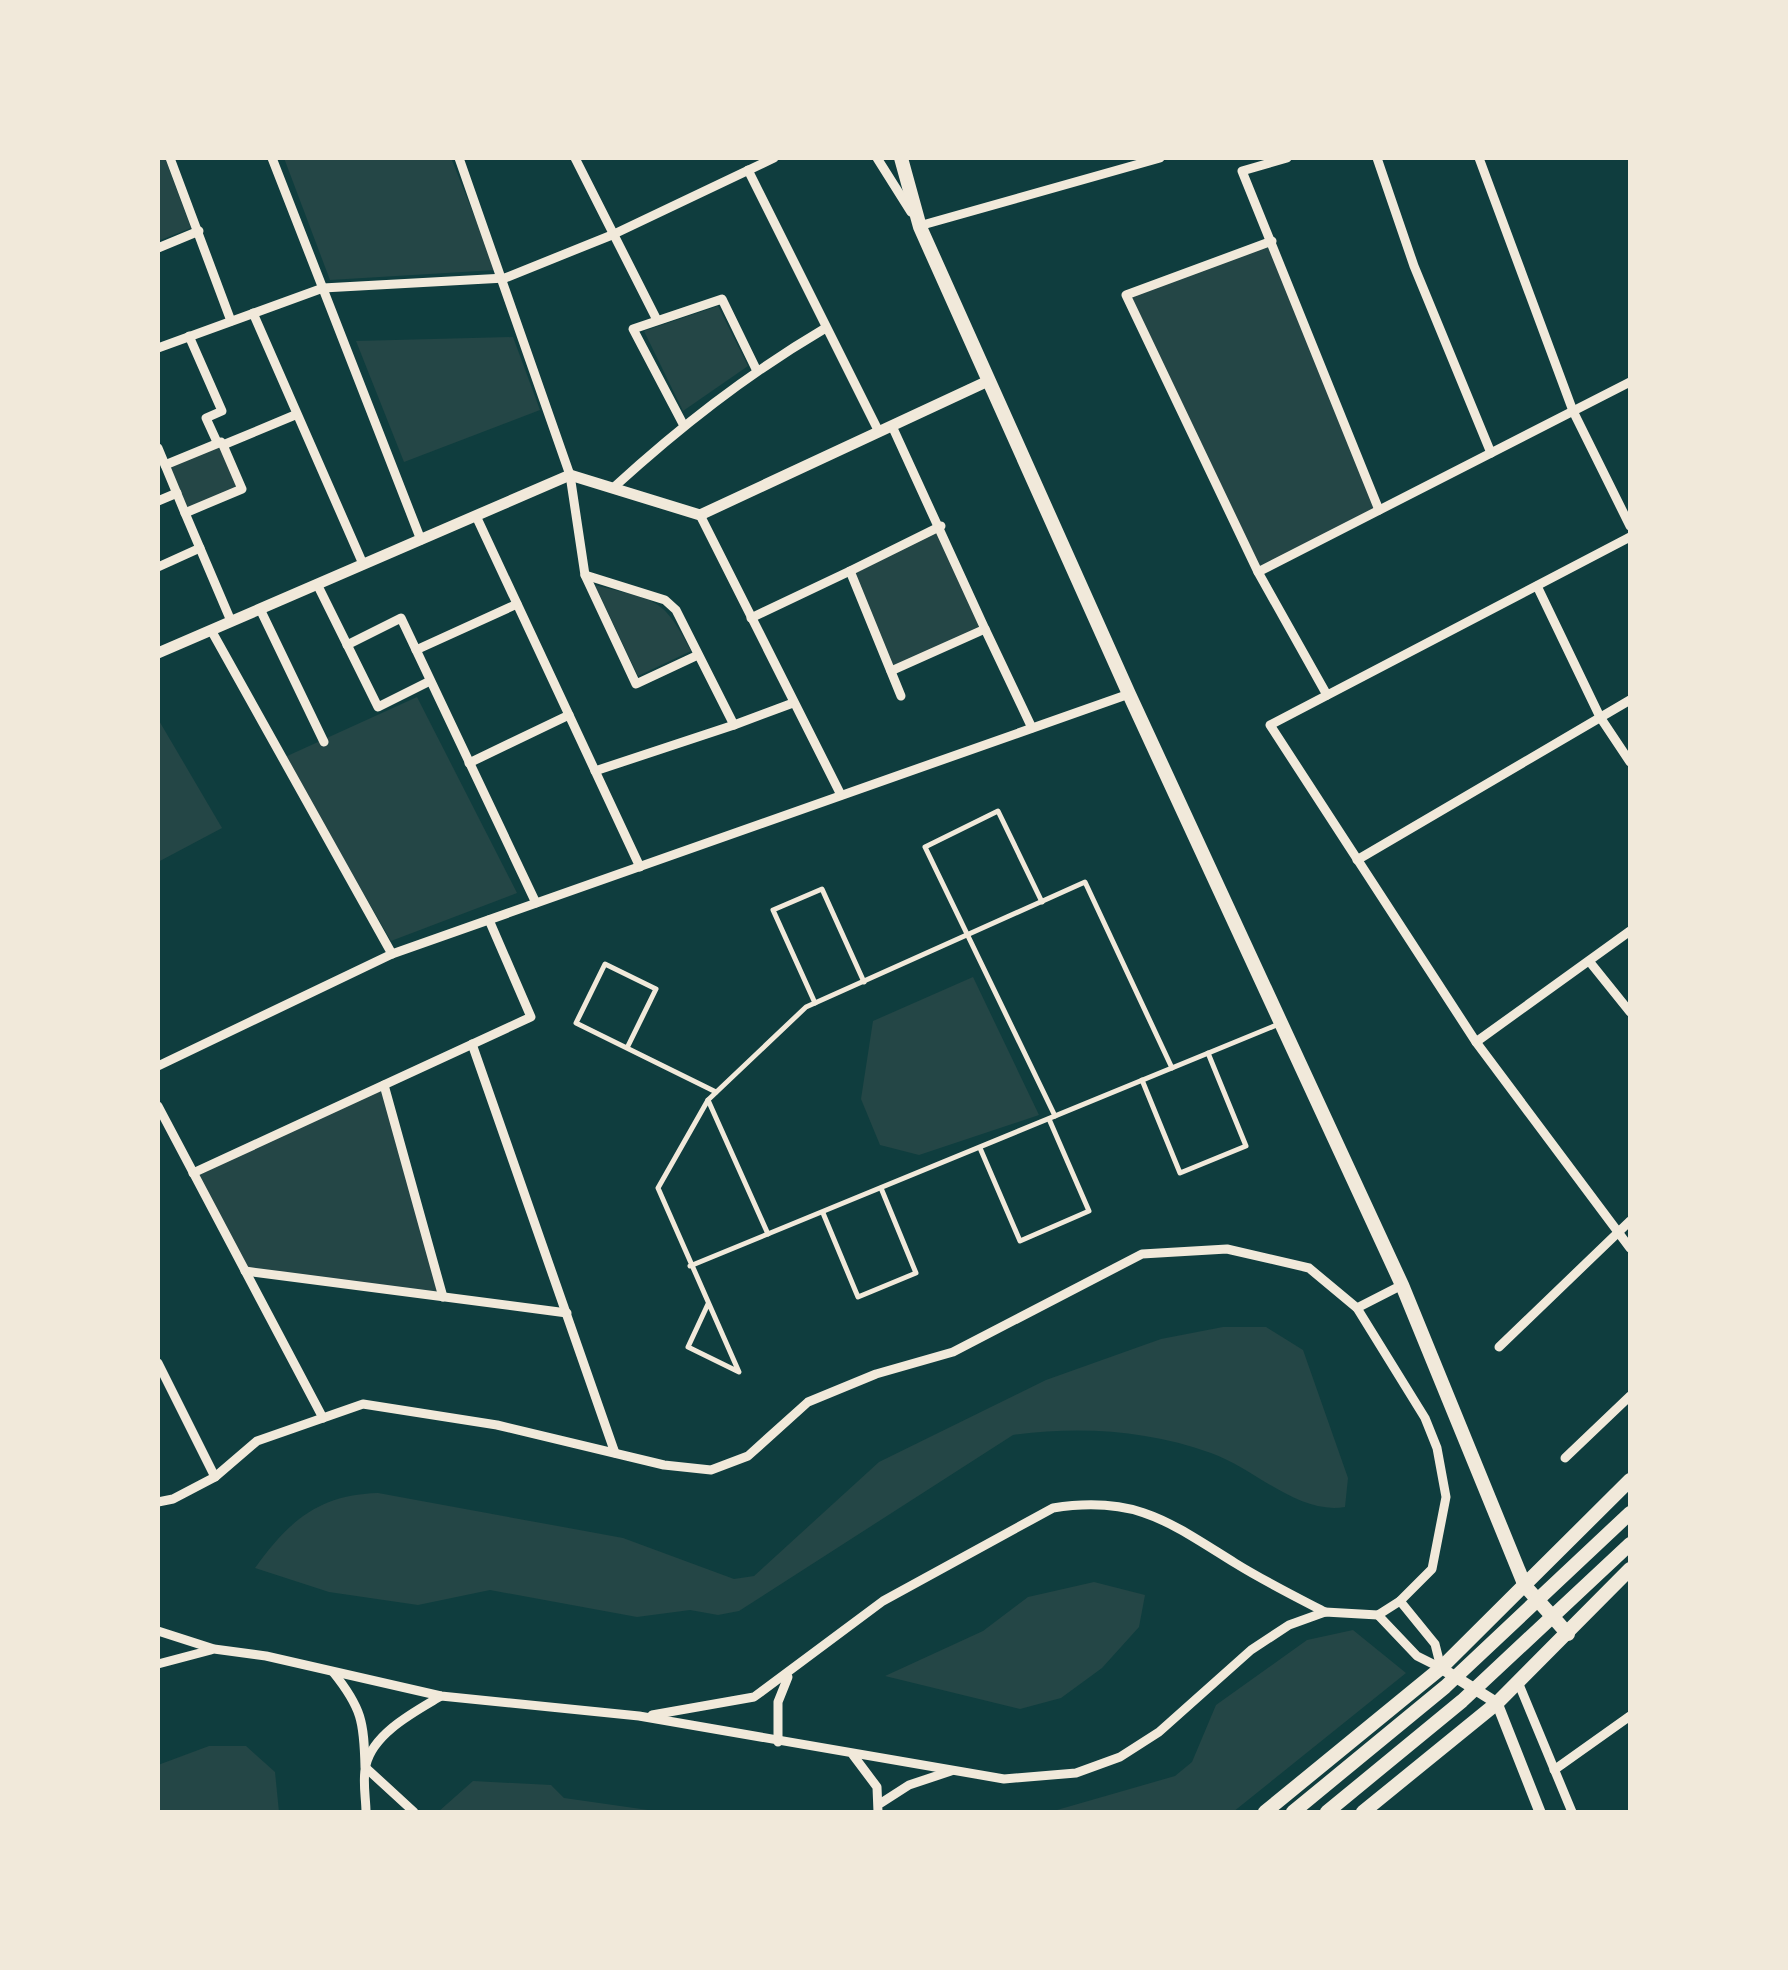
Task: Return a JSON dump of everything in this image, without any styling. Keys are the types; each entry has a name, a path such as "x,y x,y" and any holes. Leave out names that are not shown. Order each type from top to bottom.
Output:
{"main road":[{"path":"901,158 920,227 1128,694 1402,1284 1525,1586 1568,1634"},
{"path":"1265,1812 1441,1668 1630,1480"},
{"path":"1293,1812 1446,1686 1630,1513"},
{"path":"1327,1812 1462,1701 1630,1544"},
{"path":"1363,1812 1497,1702 1630,1569"}],"street":[{"path":"170,158 232,321"},
{"path":"272,158 421,540"},
{"path":"459,158 505,278 570,476 584,575 636,684 698,654"},
{"path":"575,158 658,320"},
{"path":"158,348 323,288 505,278 612,235 774,158"},
{"path":"878,158 920,227 1160,158"},
{"path":"1286,158 1242,171 1380,510"},
{"path":"1377,158 1414,266 1491,453"},
{"path":"1479,158 1574,411 1630,526"},
{"path":"748,170 878,432"},
{"path":"158,248 199,231"},
{"path":"1272,242 1126,295 1258,572 1327,695"},
{"path":"682,424 633,329 722,299 756,369"},
{"path":"253,313 363,564"},
{"path":"613,488 682,424 756,369 824,328"},
{"path":"186,514 242,490 206,418 222,411 189,336"},
{"path":"158,653 570,476 700,515 988,381"},
{"path":"1258,572 1630,382"},
{"path":"165,465 295,415"},
{"path":"892,426 1032,728"},
{"path":"158,448 231,621"},
{"path":"158,501 177,493"},
{"path":"700,515 840,796"},
{"path":"476,516 640,867"},
{"path":"751,618 941,526"},
{"path":"1630,537 1270,725 1476,1042 1630,1248"},
{"path":"158,567 200,548"},
{"path":"850,572 901,696"},
{"path":"584,575 665,600 676,610 734,726"},
{"path":"318,584 378,707 430,681"},
{"path":"1537,586 1600,718 1630,762"},
{"path":"416,650 517,604"},
{"path":"260,609 324,742"},
{"path":"347,645 400,618 536,903"},
{"path":"891,671 985,629"},
{"path":"211,630 392,954"},
{"path":"158,1066 392,954 1128,694"},
{"path":"1357,860 1630,700"},
{"path":"595,771 794,703"},
{"path":"469,763 569,716"},
{"path":"194,1174 531,1017 489,920"},
{"path":"1476,1042 1630,931"},
{"path":"1589,961 1630,1012"},
{"path":"472,1044 615,1453"},
{"path":"384,1085 444,1297"},
{"path":"158,1106 323,1418"},
{"path":"1499,1348 1630,1221"},
{"path":"158,1502 173,1499 215,1477 257,1441 363,1404 497,1425 664,1465 711,1470 748,1456 808,1402 876,1374 954,1352 1142,1254 1227,1248 1276,1257 1308,1268 1357,1308 1426,1418 1438,1448 1446,1497 1432,1569 1400,1601 1378,1615 1325,1612 1289,1625 1251,1650 1160,1732 1120,1757 1076,1773 1028,1780 853,1755 639,1716 441,1696 214,1649 158,1630"},
{"path":"245,1271 567,1313"},
{"path":"1357,1308 1402,1284"},
{"path":"159,1368 215,1477"},
{"path":"1565,1458 1630,1396"},
{"path":"639,1716 754,1697 882,1600 1053,1508 1073,1504 1132,1508 1168,1520 1232,1561 1325,1612"},
{"path":"1400,1601 1435,1644 1441,1668"},
{"path":"1378,1615 1417,1656 1497,1702 1540,1812"},
{"path":"158,1664 214,1649"},
{"path":"333,1672 356,1701 364,1725 366,1812"},
{"path":"778,1742 778,1702 790,1672"},
{"path":"1518,1682 1572,1812"},
{"path":"364,1767 402,1718 441,1696"},
{"path":"1554,1770 1630,1716"},
{"path":"853,1755 877,1787 880,1808 909,1786 956,1770"},
{"path":"364,1767 414,1812"}],"lane":[{"path":"979,1147 1020,1241 1089,1211 1052,1117 925,847 998,811 1042,902"},
{"path":"708,1304 688,1347 739,1372 658,1188 708,1100 815,1003 1085,882 1172,1068"},
{"path":"815,1003 774,910 822,888 864,982"},
{"path":"627,1048 656,990 605,964 576,1023 716,1092"},
{"path":"690,1266 1279,1024"},
{"path":"1142,1080 1180,1172 1246,1146 1208,1053"},
{"path":"708,1100 768,1234"},
{"path":"822,1212 858,1298 916,1273 881,1188"}],"shaded area":[{"path":"158,158 165,158 191,228 158,241"},
{"path":"284,158 451,158 496,270 330,280"},
{"path":"1272,241 1379,510 1258,572 1126,295"},
{"path":"718,306 748,366 683,411 644,331"},
{"path":"513,337 540,410 404,462 356,341"},
{"path":"219,444 237,487 187,508 169,466"},
{"path":"936,532 981,628 892,667 854,573"},
{"path":"595,585 644,598 663,609 691,651 638,676"},
{"path":"417,697 517,893 391,941 285,757"},
{"path":"158,719 222,828 158,862"},
{"path":"973,977 1039,1115 919,1155 880,1145 861,1099 873,1021"},
{"path":"384,1085 443,1297 245,1271 193,1173"},
{"path":"1223,1327 1266,1327 1303,1350 1348,1478 1345,1507 1310,1504 1227,1460 1187,1445 1113,1432 1063,1431 1013,1435 739,1611 718,1615 690,1610 637,1617 490,1590 418,1605 329,1592 255,1568 280,1537 307,1514 338,1499 378,1493 623,1538 734,1579 754,1576 879,1462 1046,1380 1161,1339"},
{"path":"1094,1582 1145,1595 1139,1627 1102,1668 1061,1698 1020,1709 885,1676 983,1631 1028,1597"},
{"path":"1353,1630 1406,1673 1233,1812 1050,1812 1175,1776 1192,1762 1216,1705 1307,1640"},
{"path":"209,1746 246,1746 275,1772 279,1812 158,1812 158,1765"},
{"path":"473,1781 551,1785 564,1798 662,1812 438,1812"}]}
